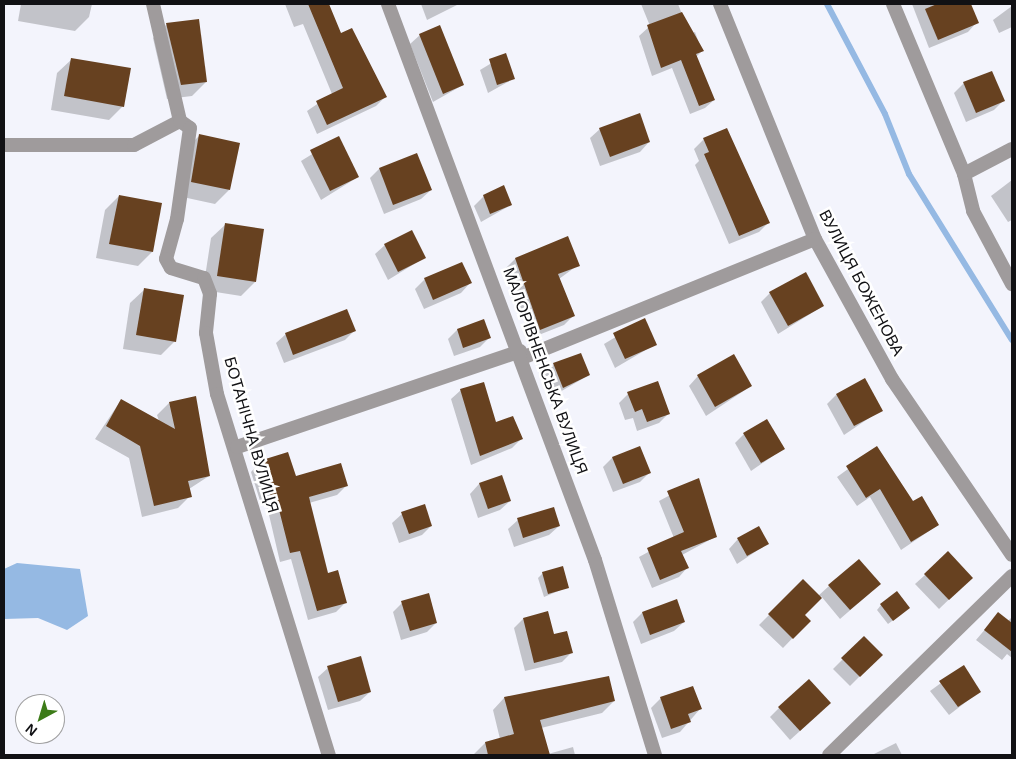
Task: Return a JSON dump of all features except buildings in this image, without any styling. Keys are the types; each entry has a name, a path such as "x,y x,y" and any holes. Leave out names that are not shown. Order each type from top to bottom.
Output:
{"street":[{"name":"БОТАНІЧНА ВУЛИЦЯ","path":"153,4 180,121 190,128 177,219 166,260 171,268 204,278 210,294 206,333 213,370 328,755"},
{"name":"МАЛОРІВНЕНСЬКА ВУЛИЦЯ","path":"388,4 521,354 595,560 654,755"},
{"name":"ВУЛИЦЯ БОЖЕНОВА","path":"720,4 815,239 892,378 1012,555"},
{"path":"893,4 964,174 973,211 1012,284"},
{"path":"4,145 134,145 180,121"},
{"path":"964,174 1012,149"},
{"path":"237,447 521,354 815,239"},
{"path":"829,755 1012,576"}],"water":[{"path":"17,563 80,569 88,616 67,630 38,618 4,619 4,569"}],"waterway":[{"path":"827,4 885,114 909,174 1012,340"}]}
